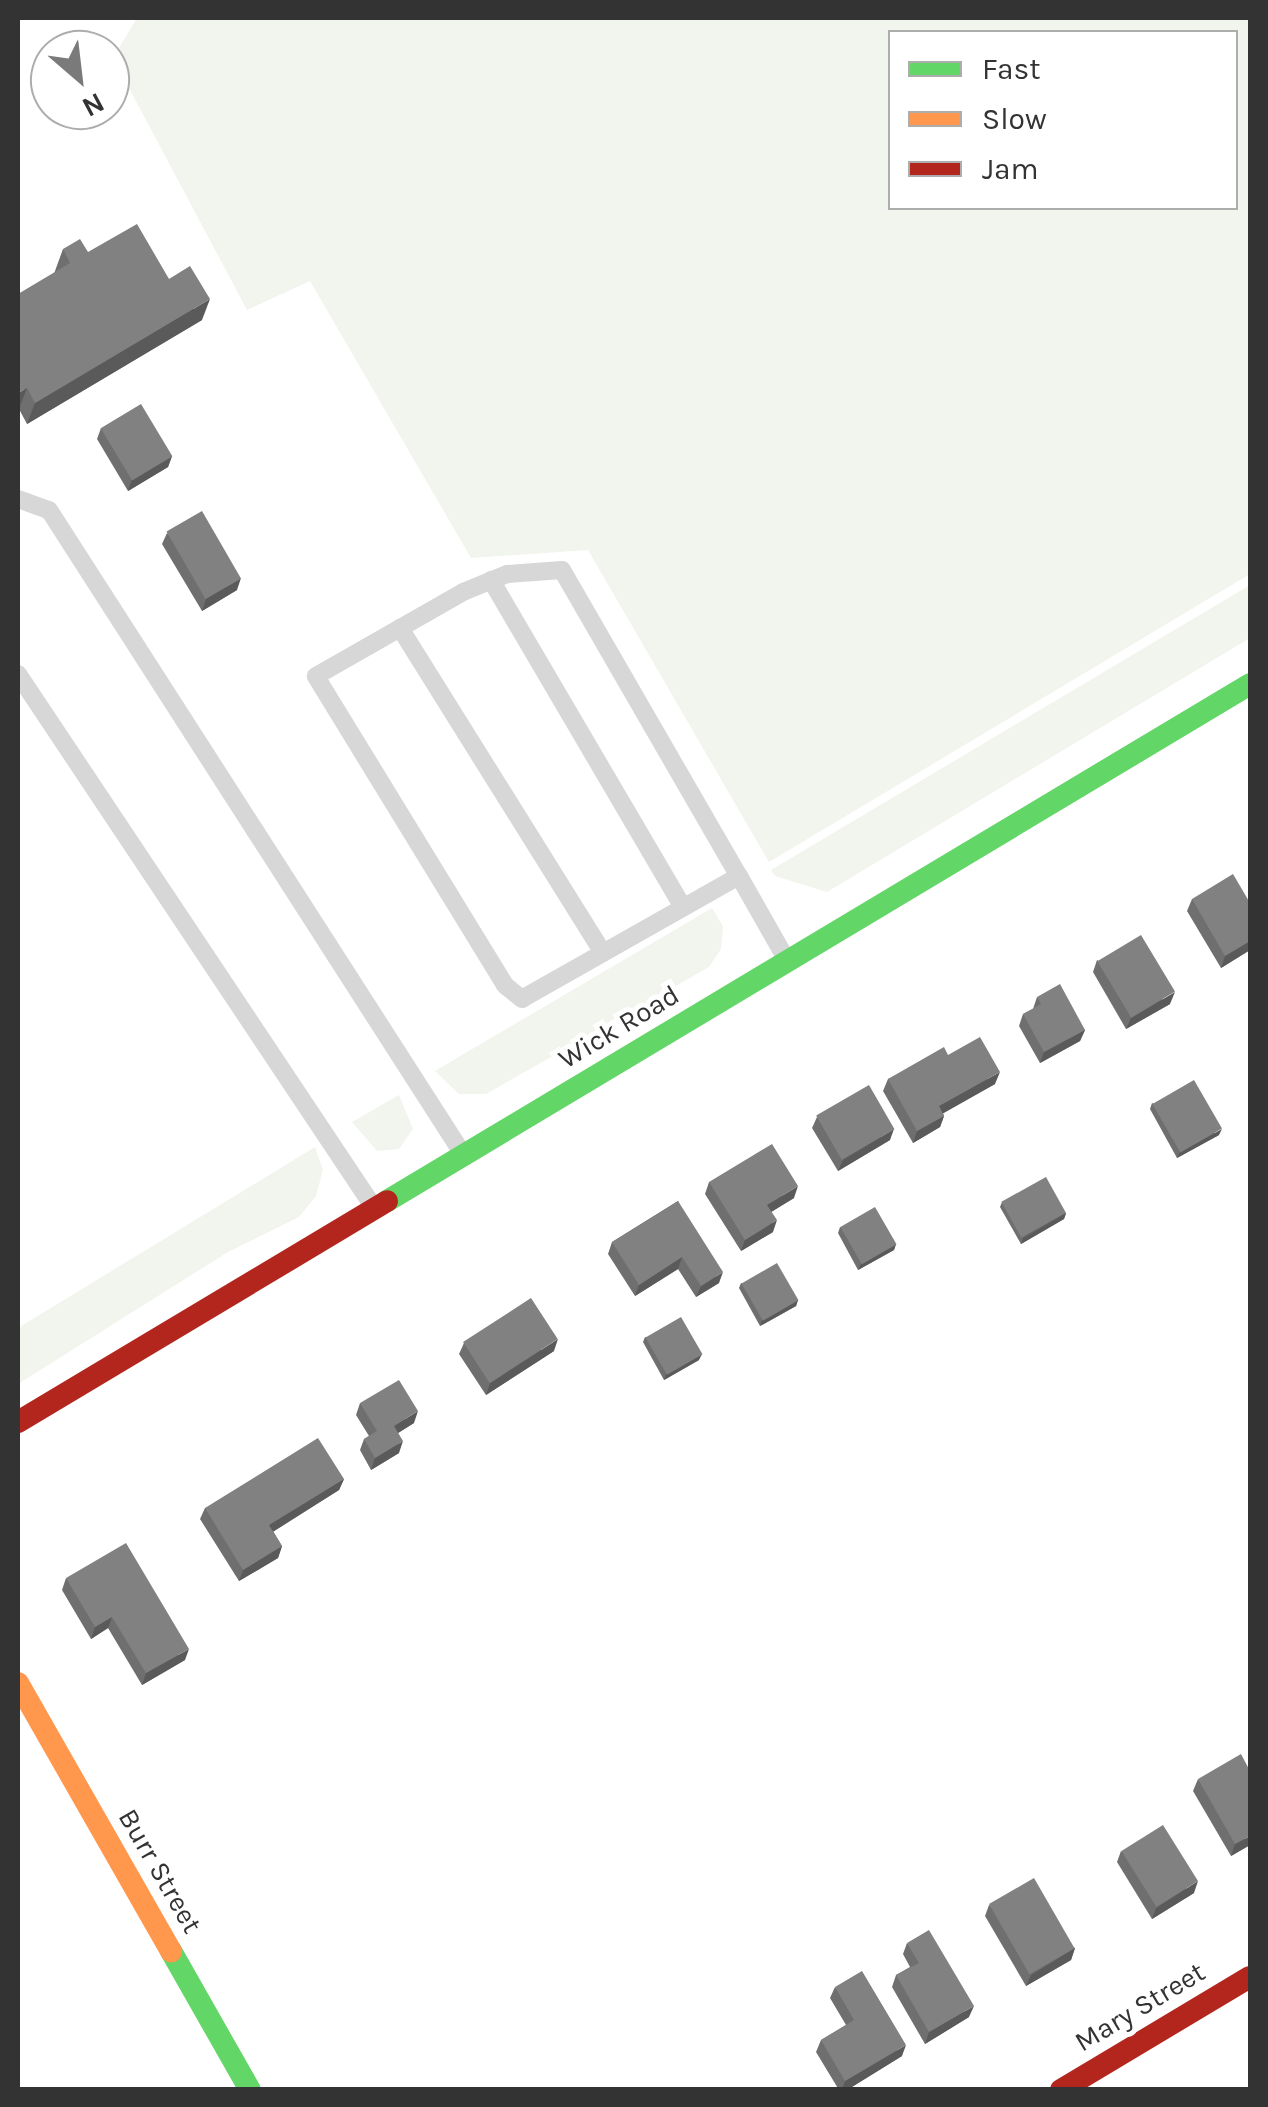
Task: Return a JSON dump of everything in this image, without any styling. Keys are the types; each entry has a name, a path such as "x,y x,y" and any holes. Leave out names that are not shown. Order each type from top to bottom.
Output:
{"street":[{"name":"Wick Road","path":"18,1422 1250,684"},
{"name":"Burr Street","path":"18,1683 250,2090"},
{"name":"Mary Street","path":"1061,2090 1250,1977"}],"lane":[{"path":"18,499 48,510 464,1156"},
{"path":"739,876 522,999 505,985 316,676 491,580 562,570 739,876 788,962"},
{"path":"491,580 683,907"},
{"path":"400,628 603,952"},
{"path":"18,674 376,1209"}],"shaded area":[{"path":"137,18 1250,18 1250,574 769,862 588,550 471,558 310,281 247,310 130,90 130,30"},
{"path":"1250,585 1250,638 827,892 775,876 771,870"},
{"path":"712,908 723,926 721,949 709,967 486,1094 459,1094 435,1071"},
{"path":"399,1095 413,1129 399,1149 377,1151 352,1122"},
{"path":"315,1147 323,1170 316,1196 299,1217 228,1252 18,1384 18,1328"}],"building":[{"path":"137,224 169,279 190,266 210,299 35,403 27,388 18,393 18,294 70,263 63,249 80,239 88,252"},
{"path":"141,404 172,456 132,480 101,428"},
{"path":"202,511 241,579 205,599 166,532"},
{"path":"1233,874 1250,903 1250,941 1225,956 1192,899"},
{"path":"1141,935 1175,992 1131,1018 1097,961"},
{"path":"1060,984 1085,1030 1044,1052 1023,1014 1041,1004 1037,997"},
{"path":"980,1037 1000,1072 939,1106 944,1116 917,1131 888,1079 944,1047 948,1055"},
{"path":"1194,1080 1222,1128 1180,1152 1152,1104"},
{"path":"869,1085 894,1129 842,1160 816,1116"},
{"path":"772,1144 798,1186 767,1205 777,1220 745,1240 709,1182"},
{"path":"1046,1177 1066,1213 1021,1238 1001,1202"},
{"path":"678,1201 723,1272 701,1286 682,1257 639,1285 612,1242"},
{"path":"875,1207 896,1244 862,1264 840,1227"},
{"path":"777,1263 798,1300 763,1321 741,1284"},
{"path":"531,1298 558,1339 490,1383 463,1342"},
{"path":"681,1317 702,1354 667,1375 645,1338"},
{"path":"399,1380 418,1411 394,1426 403,1441 375,1458 364,1439 377,1431 360,1403"},
{"path":"318,1438 344,1479 269,1525 282,1546 243,1570 205,1508"},
{"path":"126,1543 189,1649 146,1673 112,1617 95,1627 66,1578"},
{"path":"1241,1754 1250,1771 1250,1836 1235,1844 1198,1779"},
{"path":"1163,1825 1198,1881 1156,1907 1121,1851"},
{"path":"1034,1878 1074,1948 1029,1974 989,1904"},
{"path":"929,1930 974,2006 929,2032 896,1975 919,1963 907,1943"},
{"path":"862,1971 906,2045 845,2081 821,2040 854,2020 835,1987"}],"traffic: fast":[{"path":"387,1201 1250,684"},
{"path":"171,1951 250,2090"}],"traffic: slow":[{"path":"18,1683 171,1951"}],"traffic: jam":[{"path":"18,1422 387,1201"},
{"path":"1061,2090 1250,1977"}]}
